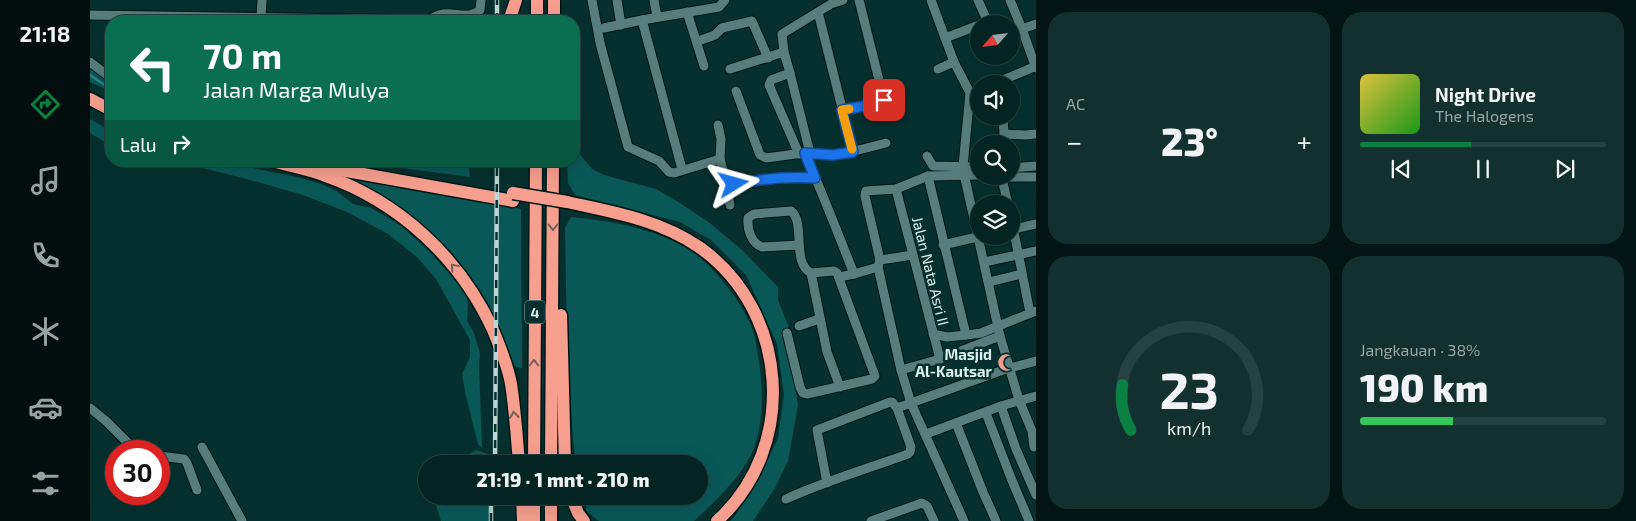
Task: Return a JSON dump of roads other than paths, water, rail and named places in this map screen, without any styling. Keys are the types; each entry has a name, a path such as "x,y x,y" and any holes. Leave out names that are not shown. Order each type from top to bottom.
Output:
{"highway":[{"path":"511,15 516,0"},
{"path":"537,0 537,15"},
{"path":"554,0 554,15"},
{"path":"90,99 105,107"},
{"path":"90,109 105,116"},
{"path":"294,167 324,175 364,193 396,212 437,247 456,268 479,301 501,348 511,383 518,455"},
{"path":"326,167 513,197"},
{"path":"354,167 649,221 675,232 699,247 729,273 749,300 756,315 767,346 773,396 768,432 759,461 738,499 717,521"},
{"name":"4","path":"534,455 536,167"},
{"name":"4","path":"551,455 553,167"},
{"path":"566,207 633,223 675,238 702,255 722,273 741,297 754,320 762,345 767,371 768,405 762,434 751,467 738,489 720,511 708,521"},
{"path":"553,263 561,315 565,455"},
{"path":"522,505 523,521"},
{"path":"534,505 534,521"},
{"path":"551,505 551,521"},
{"path":"575,505 584,521"}],"street":[{"path":"261,15 262,0"},
{"path":"473,15 480,10 481,0"},
{"path":"592,0 600,43 628,147 659,161 669,172 674,173 720,159"},
{"path":"617,0 621,24"},
{"path":"654,0 657,17"},
{"path":"604,28 719,7 725,0"},
{"path":"804,154 782,34 831,4 843,0"},
{"path":"842,110 881,103 884,100 859,0"},
{"path":"931,0 954,62 970,85"},
{"path":"979,0 982,15"},
{"path":"1010,0 1036,67 1018,75"},
{"path":"688,12 704,66"},
{"path":"818,12 853,152"},
{"path":"438,15 447,13 462,15"},
{"path":"90,15 105,15"},
{"path":"642,20 682,169"},
{"path":"701,40 715,35 722,28 752,21 768,58"},
{"path":"1022,29 1036,24"},
{"path":"946,38 970,29"},
{"path":"730,69 784,52"},
{"path":"90,62 105,73"},
{"path":"938,69 954,62"},
{"path":"790,72 771,80 769,85 822,193 854,274"},
{"path":"736,92 760,155 769,158 804,154 833,155 886,143"},
{"path":"970,123 964,171 970,201"},
{"path":"718,125 721,139 720,159 730,205"},
{"path":"1020,136 1036,134"},
{"path":"927,156 934,166 970,173"},
{"path":"1020,167 1036,166"},
{"path":"964,521 911,403 901,370 865,193 868,190 896,189 928,176 970,169"},
{"path":"928,176 966,335"},
{"path":"727,185 797,177 815,178"},
{"path":"1020,178 1036,178"},
{"name":"Jalan Nata Asri II","path":"896,189 940,359"},
{"path":"787,333 800,387 804,393 807,394 872,379 876,375 839,277 834,271 811,273 806,270 799,245 796,216 792,211 754,214 748,218 750,235 756,244 762,246 799,245"},
{"path":"1020,228 1036,224"},
{"path":"943,245 970,239"},
{"path":"979,245 1000,336 1032,431 1034,447"},
{"path":"933,334 947,337 981,333 1033,312 1022,274 1017,245"},
{"path":"984,262 1036,251"},
{"path":"839,277 913,255"},
{"path":"811,273 827,352 840,387"},
{"path":"989,282 1022,274"},
{"path":"799,326 819,318"},
{"path":"901,370 940,359 1000,336"},
{"path":"897,408 1010,368 1036,361"},
{"path":"926,434 986,413 1000,406 1036,396"},
{"path":"786,499 910,452 897,408 892,402 817,430 827,483"},
{"path":"1000,406 1036,496"},
{"path":"90,408 125,440"},
{"path":"986,413 1029,521"},
{"path":"956,423 982,492 996,521"},
{"path":"202,447 242,521"},
{"path":"170,457 184,459 197,490"},
{"path":"871,521 922,503 927,506 934,521"}],"waterway":[{"path":"90,75 105,85"}],"railway":[{"path":"497,0 497,15"},
{"path":"495,455 497,167"},
{"path":"491,505 491,521"}],"place":[{"name":"Masjid Al-Kautsar","path":"1006,363"}]}
